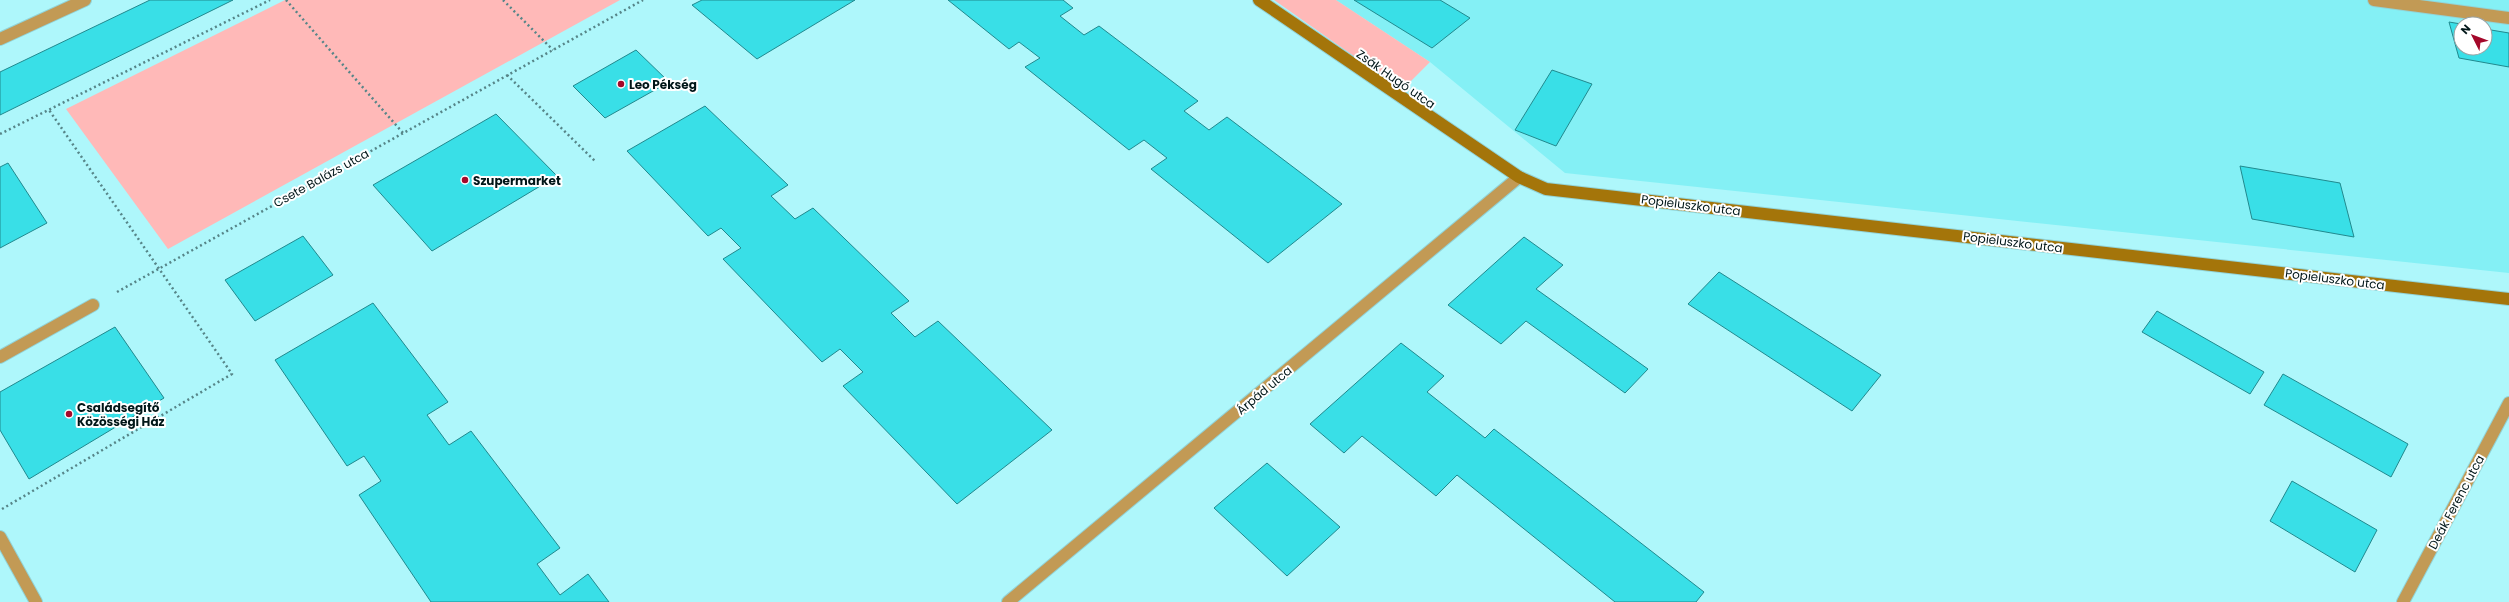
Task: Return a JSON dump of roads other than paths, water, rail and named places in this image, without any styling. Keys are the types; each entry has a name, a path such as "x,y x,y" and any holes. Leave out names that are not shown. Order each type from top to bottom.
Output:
{"street":[{"path":"0,39 85,0"},
{"name":"Zsák Hugó utca","path":"1260,0 1519,177"},
{"path":"2374,0 2509,18"},
{"name":"Popieluszko utca","path":"1519,177 1546,189 2509,299"},
{"name":"Árpád utca","path":"1008,602 1519,177"},
{"path":"0,357 93,305"},
{"name":"Deák Ferenc utca","path":"2403,602 2509,403"},
{"path":"0,537 36,602"}],"place":[{"name":"Leo Pékség","path":"621,84"},
{"name":"Szupermarket","path":"465,180"},
{"name":"Családsegítő Közösségi Ház","path":"69,414"}]}
